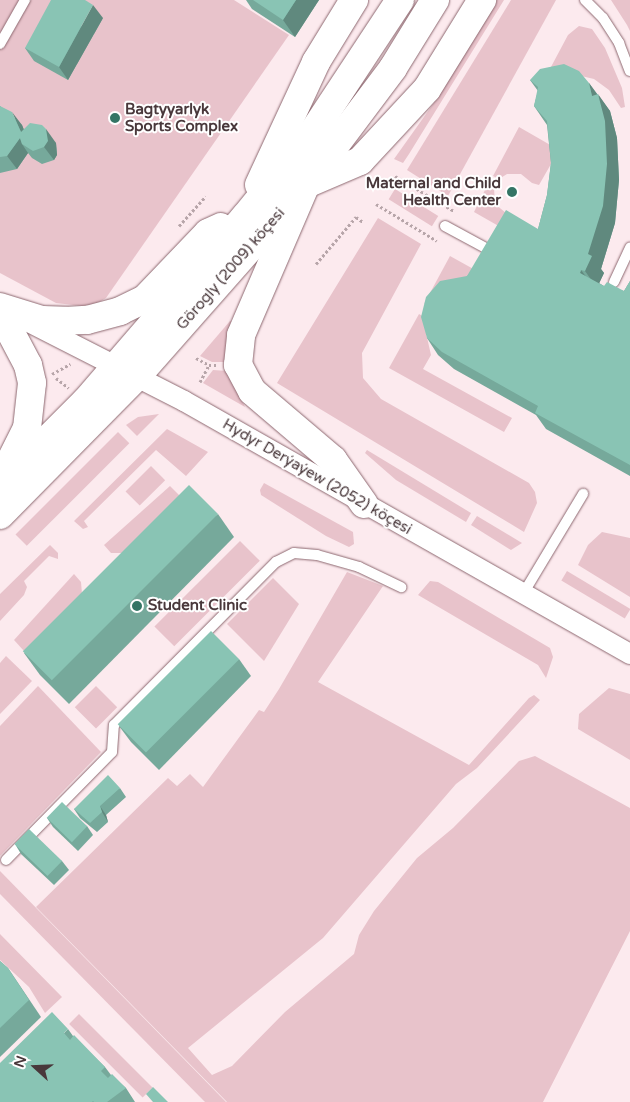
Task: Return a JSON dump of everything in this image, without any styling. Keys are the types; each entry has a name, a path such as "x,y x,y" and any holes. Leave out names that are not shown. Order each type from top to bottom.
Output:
{"main road":[{"path":"0,307 50,320 87,320 120,311 145,299 208,233 244,218 316,62 354,0"},
{"name":"Görogly (2009) köçesi","path":"0,487 127,371 308,138 400,0"},
{"name":"Görogly (2009) köçesi","path":"0,515 127,371 306,184 393,68 435,0"},
{"path":"364,504 334,460 252,391 238,365 238,348 248,316 306,184 360,161 427,89 482,0"},
{"path":"0,312 28,365 32,383 27,428 21,445 0,477"}],"street":[{"name":"Hydyr Derýaýew (2052) köçesi","path":"0,307 127,371 630,654"}],"lane":[{"path":"0,44 26,0"},
{"path":"585,0 603,18 619,43 630,71"},
{"path":"446,226 496,253"},
{"path":"614,282 630,247"},
{"path":"524,594 583,494"},
{"path":"6,860 112,752 114,725 276,562 294,554 317,555 359,567 401,587"}],"path":[{"path":"395,176 454,211"},
{"path":"179,226 206,196"},
{"path":"376,204 437,241"},
{"path":"316,264 356,217 363,222"},
{"path":"196,358 209,365 223,366"},
{"path":"46,378 75,361"},
{"path":"200,382 209,365"},
{"path":"51,375 76,394"}],"shaded area":[{"name":"Bagtyyarlyk Sports Complex","path":"0,0 234,0 289,35 106,298 91,307 56,303 0,273"},
{"path":"497,0 504,0 409,154 403,163 394,159 436,100"},
{"path":"511,0 556,0 448,196 407,170"},
{"path":"611,0 630,0 630,31 627,25"},
{"path":"579,26 592,29 605,48 622,88 625,107 621,108 609,90 594,79 577,75 544,80 568,35"},
{"path":"519,127 559,150 539,185 532,183 521,174 507,174 499,179 493,176"},
{"path":"488,184 494,188 495,204 506,213 511,233 474,212"},
{"path":"395,189 438,216 432,226 389,199"},
{"path":"378,218 421,244 362,353 363,378 381,399 529,483 535,492 537,503 524,532 277,383"},
{"path":"450,256 486,276 424,304"},
{"path":"419,314 428,319 426,333 431,355 423,369 512,418 504,432 389,368"},
{"path":"230,321 233,321 227,362 212,362 200,356"},
{"path":"213,370 228,371 245,407 203,383"},
{"path":"159,414 137,436 126,425 138,417"},
{"path":"167,429 208,452 186,476 156,450 84,521 88,527 83,529 74,521"},
{"path":"118,432 129,443 27,546 15,535"},
{"path":"367,450 471,513 466,522 396,480 365,453"},
{"path":"151,466 165,480 140,506 126,491"},
{"path":"264,483 353,532 354,544 349,547 326,536 261,495 260,490"},
{"path":"170,486 181,497 123,553 111,553 104,545"},
{"path":"477,516 522,543 511,550 471,525"},
{"path":"602,532 630,538 630,597 578,565 588,545"},
{"path":"240,541 260,561 174,646 154,627"},
{"path":"50,545 58,553 58,559 49,556 24,581 27,587 24,595 0,621 0,594"},
{"path":"567,571 630,609 625,619 561,580"},
{"path":"347,572 383,586 318,682 469,765 529,698 534,695 540,700 477,768 456,784 323,938 188,1048 212,1075 232,1066 285,1012 354,954 359,935 374,911 417,858 453,828 519,761 535,756 630,808 630,931 543,1102 227,1102 36,907 168,778 177,786 190,774 203,787 259,710 264,712"},
{"path":"74,574 81,582 82,594 24,651 14,640"},
{"path":"273,578 299,604 264,661 227,624"},
{"path":"430,581 438,582 550,648 553,657 546,678 538,665 418,595"},
{"path":"6,656 32,681 0,714 0,663"},
{"path":"38,686 101,752 0,856 0,726"},
{"path":"96,686 117,707 96,728 75,707"},
{"path":"609,688 630,694 630,760 578,729 579,714"},
{"path":"0,871 226,1102 205,1102 0,894"},
{"path":"0,934 62,997 45,1013 29,987 0,960"},
{"path":"79,1014 153,1088 143,1097 69,1024"}],"building":[{"path":"51,0 85,0 93,5 59,67 25,48"},
{"path":"253,0 296,0 283,20"},
{"path":"564,64 579,71 589,83 592,96 598,94 605,121 607,164 603,206 588,254 592,256 585,271 581,270 580,273 604,286 607,282 624,291 630,281 630,465 535,413 538,406 442,352 427,338 421,317 426,297 440,281 467,276 506,210 538,229 547,195 551,163 547,121 534,106 538,87 530,80 540,69"},
{"path":"0,106 12,112 21,132 30,123 42,125 46,129 48,141 44,147 33,151 22,144 20,138 7,156 0,157"},
{"path":"189,485 218,514 52,680 23,651"},
{"path":"211,631 239,659 146,753 118,724"},
{"path":"108,775 120,788 100,806 102,812 90,823 74,809"},
{"path":"62,802 87,826 72,842 47,818"},
{"path":"29,829 62,861 48,876 14,844"},
{"path":"0,961 8,968 29,1000 0,1028"},
{"path":"52,1012 68,1029 64,1033 70,1040 74,1035 105,1067 101,1071 108,1078 112,1074 126,1088 107,1102 0,1102 0,1063"},
{"path":"153,1087 168,1102 153,1102 146,1094"}],"place":[{"name":"Bagtyyarlyk Sports Complex","path":"115,118"},
{"name":"Maternal and Child Health Center","path":"512,192"},
{"name":"Student Clinic","path":"137,606"}]}
